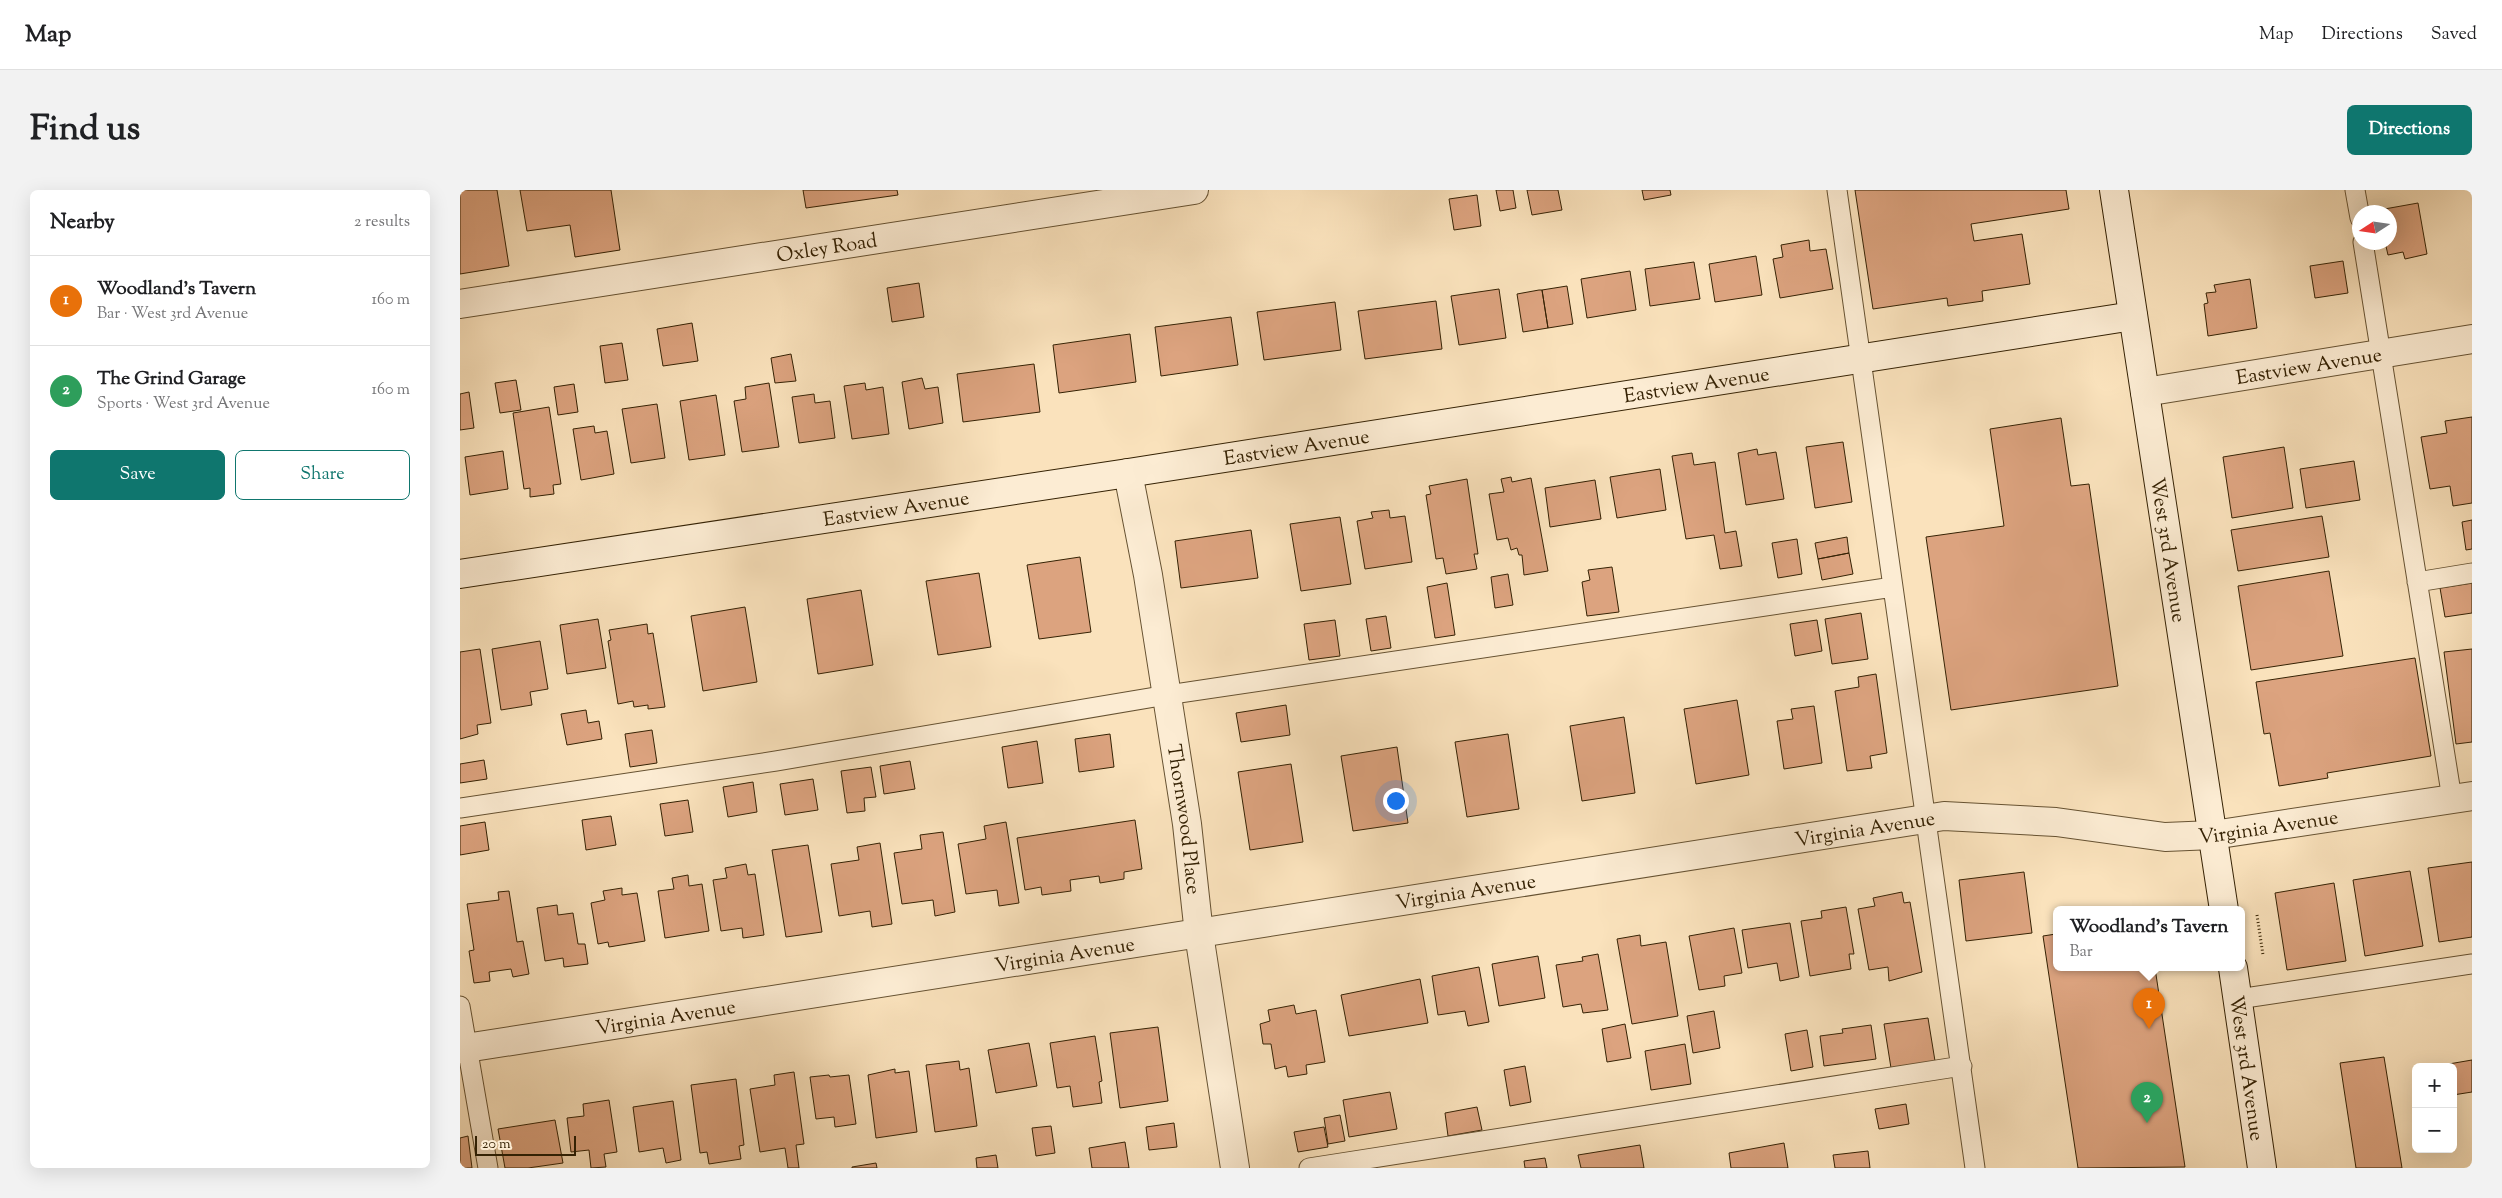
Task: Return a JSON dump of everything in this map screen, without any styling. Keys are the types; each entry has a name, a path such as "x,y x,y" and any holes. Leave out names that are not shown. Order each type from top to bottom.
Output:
{"street":[{"name":"West 3rd Avenue","path":"2114,190 2223,906"},
{"name":"Oxley Road","path":"460,304 1177,191"},
{"name":"Eastview Avenue","path":"460,574 1128,473 2132,316"},
{"name":"Eastview Avenue","path":"2145,392 2472,340"},
{"name":"Thornwood Place","path":"1128,473 1148,575 1187,824 1199,934 1235,1168"},
{"name":"Virginia Avenue","path":"463,1049 1944,816 2056,822 2165,836 2213,836 2462,798"},
{"name":"West 3rd Avenue","path":"2233,971 2262,1168"}],"lane":[{"path":"1837,190 1975,1168"},
{"path":"2356,190 2358,205"},
{"path":"2364,250 2416,582 2462,798"},
{"path":"2416,582 2472,573"},
{"path":"460,808 776,760 1167,695 1893,587"},
{"path":"2238,999 2472,964"},
{"path":"460,1006 463,1049 488,1168"},
{"path":"1309,1168 1962,1066"}],"path":[{"path":"2255,908 2269,994"}],"building":[{"path":"460,190 497,190 509,266 460,274"},
{"path":"520,190 611,190 620,250 575,257 570,225 527,231"},
{"path":"803,190 897,190 898,195 806,208"},
{"path":"1496,190 1513,190 1516,208 1500,211"},
{"path":"1527,190 1558,190 1562,210 1532,215"},
{"path":"1642,190 1670,190 1671,195 1644,200"},
{"path":"1855,190 2066,190 2069,209 1971,224 1974,241 2022,234 2030,284 1982,291 1983,301 1948,306 1947,298 1873,309"},
{"path":"1477,195 1481,226 1454,230 1449,199"},
{"path":"2418,203 2427,254 2405,259 2403,252 2388,255 2387,250 2397,250 2397,207"},
{"path":"1809,240 1810,251 1826,249 1833,289 1780,298 1773,259 1783,257 1781,245"},
{"path":"1756,256 1762,295 1715,302 1709,264"},
{"path":"2343,261 2348,293 2315,298 2310,266"},
{"path":"1694,262 1700,299 1650,306 1645,269"},
{"path":"1630,271 1636,310 1587,318 1581,279"},
{"path":"2250,279 2257,328 2208,336 2204,304 2208,303 2206,293 2216,292 2214,285"},
{"path":"919,283 924,317 892,322 887,288"},
{"path":"1567,286 1573,324 1548,328 1542,290"},
{"path":"1499,289 1506,338 1459,345 1451,296"},
{"path":"1542,290 1548,328 1523,332 1517,294"},
{"path":"1436,301 1442,349 1365,359 1358,311"},
{"path":"1335,302 1341,350 1264,360 1257,312"},
{"path":"1231,317 1238,365 1161,376 1155,327"},
{"path":"692,323 698,361 663,366 657,329"},
{"path":"1130,334 1136,382 1059,393 1053,345"},
{"path":"622,343 628,380 605,383 600,346"},
{"path":"791,354 796,381 775,383 771,358"},
{"path":"1034,364 1040,412 963,422 957,374"},
{"path":"922,378 925,389 938,387 943,423 909,429 902,382"},
{"path":"516,380 521,410 500,413 495,383"},
{"path":"769,383 779,447 742,452 734,401 746,399 745,387"},
{"path":"865,383 866,390 883,387 889,434 852,439 844,386"},
{"path":"574,384 578,412 558,415 554,387"},
{"path":"469,392 474,428 460,430 460,394"},
{"path":"814,394 815,403 830,401 835,438 799,443 792,397"},
{"path":"716,395 725,455 689,460 680,401"},
{"path":"657,404 665,458 631,463 622,409"},
{"path":"549,407 561,484 553,485 554,494 530,497 530,488 524,489 513,413"},
{"path":"2472,417 2472,503 2453,506 2450,486 2430,489 2421,437 2447,433 2445,421"},
{"path":"2061,418 2071,486 2089,484 2118,686 1951,710 1926,537 2004,526 1990,429"},
{"path":"594,426 595,433 607,431 614,474 581,480 573,429"},
{"path":"1843,442 1852,502 1815,508 1806,447"},
{"path":"2284,447 2293,508 2232,518 2223,457"},
{"path":"1757,449 1758,455 1776,452 1784,499 1746,505 1738,453"},
{"path":"503,451 508,489 470,495 465,457"},
{"path":"1692,453 1694,465 1715,462 1725,533 1736,531 1742,566 1720,569 1714,535 1686,539 1672,456"},
{"path":"2354,461 2360,500 2306,508 2300,469"},
{"path":"1660,469 1666,510 1617,518 1610,477"},
{"path":"1511,477 1512,482 1531,478 1548,571 1524,575 1522,555 1519,555 1517,548 1511,550 1508,538 1497,540 1489,494 1504,492 1501,479"},
{"path":"1467,479 1478,554 1474,554 1477,569 1446,574 1443,558 1436,559 1426,495 1431,494 1429,486"},
{"path":"1595,480 1601,519 1550,527 1545,488"},
{"path":"1389,510 1390,518 1405,516 1412,562 1365,569 1357,521 1373,518 1371,512"},
{"path":"2322,516 2329,557 2238,571 2231,530"},
{"path":"1340,517 1351,584 1301,591 1290,524"},
{"path":"2472,520 2472,549 2466,550 2462,522"},
{"path":"1251,530 1258,578 1181,588 1175,541"},
{"path":"1847,537 1849,553 1818,559 1815,543"},
{"path":"1797,539 1802,574 1778,578 1772,543"},
{"path":"1849,553 1853,574 1822,580 1818,559"},
{"path":"1080,557 1091,632 1039,639 1027,565"},
{"path":"1612,567 1619,612 1587,616 1582,582 1590,580 1588,570"},
{"path":"2329,571 2343,656 2251,670 2238,586"},
{"path":"979,573 991,647 938,655 926,581"},
{"path":"1508,574 1513,605 1495,608 1491,577"},
{"path":"1447,583 1455,635 1435,638 1427,587"},
{"path":"2472,583 2472,613 2445,617 2440,588"},
{"path":"861,590 873,665 818,674 807,599"},
{"path":"745,607 757,682 703,691 691,616"},
{"path":"1861,613 1868,659 1832,664 1825,619"},
{"path":"1386,616 1391,648 1371,651 1366,619"},
{"path":"598,619 606,668 567,674 560,625"},
{"path":"1335,620 1340,656 1309,660 1304,624"},
{"path":"1817,620 1822,651 1795,656 1790,624"},
{"path":"647,624 648,634 653,633 665,707 648,709 648,705 634,707 633,701 618,704 608,641 611,640 609,630"},
{"path":"540,641 548,689 530,692 532,705 501,710 492,649"},
{"path":"480,649 491,723 477,725 478,734 460,739 460,652"},
{"path":"2472,649 2472,742 2456,744 2444,652"},
{"path":"2415,658 2431,756 2327,773 2328,778 2279,786 2270,733 2264,734 2256,682"},
{"path":"1876,674 1887,753 1870,756 1872,768 1847,771 1835,691 1859,687 1858,677"},
{"path":"1737,700 1749,775 1696,784 1684,709"},
{"path":"1286,705 1290,735 1241,742 1236,713"},
{"path":"1814,706 1822,763 1784,769 1777,721 1793,719 1791,709"},
{"path":"586,710 588,723 599,721 602,739 567,745 561,714"},
{"path":"1624,717 1635,793 1582,801 1570,726"},
{"path":"652,730 657,763 630,767 625,734"},
{"path":"1110,734 1114,767 1079,772 1075,739"},
{"path":"1508,734 1519,809 1467,817 1455,742"},
{"path":"1037,741 1043,783 1008,788 1002,747"},
{"path":"1397,747 1408,823 1353,831 1341,756"},
{"path":"484,760 487,779 460,783 460,764"},
{"path":"910,761 915,789 884,794 880,766"},
{"path":"1291,764 1303,842 1250,850 1238,772"},
{"path":"871,767 876,797 864,798 865,811 847,813 841,771"},
{"path":"813,779 818,810 785,815 780,784"},
{"path":"753,782 757,812 728,817 723,787"},
{"path":"688,800 693,832 665,836 660,804"},
{"path":"611,816 616,845 586,850 582,820"},
{"path":"1135,820 1142,869 1124,872 1124,879 1100,883 1099,876 1070,880 1071,891 1042,895 1041,887 1025,890 1017,838"},
{"path":"485,822 489,850 460,855 460,826"},
{"path":"1006,822 1019,903 999,906 997,890 966,894 958,844 986,839 984,826"},
{"path":"943,832 955,912 935,916 933,900 902,904 894,853 922,849 920,835"},
{"path":"880,843 892,924 872,927 870,911 839,916 831,864 859,860 857,847"},
{"path":"808,845 822,932 786,937 772,850"},
{"path":"2472,862 2472,937 2439,942 2428,868"},
{"path":"746,864 748,875 755,874 764,935 743,938 742,928 721,931 713,880 727,878 725,868"},
{"path":"2410,871 2423,946 2365,956 2353,880"},
{"path":"2024,872 2032,933 1966,941 1959,880"},
{"path":"688,875 689,886 702,884 709,931 665,938 658,891 674,889 672,878"},
{"path":"2334,883 2346,961 2287,970 2275,893"},
{"path":"622,888 622,895 637,893 645,941 609,947 608,942 598,944 591,903 605,900 603,891"},
{"path":"509,891 517,942 523,941 529,974 513,977 511,969 489,972 490,981 474,983 469,951 474,950 467,904 499,900 498,892"},
{"path":"1902,892 1904,903 1910,902 1922,972 1889,981 1888,967 1869,970 1858,909 1875,906 1873,898"},
{"path":"557,905 558,915 573,913 578,944 585,944 588,964 564,967 563,958 545,961 537,908"},
{"path":"1846,907 1854,954 1849,954 1851,969 1810,976 1801,921 1822,918 1821,911"},
{"path":"1790,923 1799,977 1780,981 1777,963 1748,968 1742,930"},
{"path":"1734,928 1742,973 1724,976 1725,986 1699,990 1689,936"},
{"path":"2053,934 2053,971 2155,971 2185,1167 2078,1168 2043,936"},
{"path":"1640,935 1641,946 1666,942 1678,1016 1632,1024 1617,939"},
{"path":"1598,954 1608,1010 1583,1013 1581,1004 1563,1007 1556,965 1583,961 1582,957"},
{"path":"1538,956 1545,998 1499,1006 1492,964"},
{"path":"1479,967 1489,1022 1468,1026 1465,1011 1438,1015 1432,976"},
{"path":"1420,979 1428,1023 1349,1036 1341,995"},
{"path":"1294,1005 1296,1014 1316,1010 1325,1062 1306,1065 1307,1074 1288,1077 1286,1066 1275,1069 1271,1044 1263,1044 1260,1024 1270,1021 1268,1010"},
{"path":"1714,1011 1720,1048 1693,1053 1687,1016"},
{"path":"1928,1018 1935,1061 1891,1068 1884,1024"},
{"path":"1625,1024 1631,1058 1607,1062 1602,1029"},
{"path":"1871,1025 1876,1059 1824,1066 1820,1036 1843,1033 1842,1029"},
{"path":"1158,1027 1168,1101 1120,1108 1110,1033"},
{"path":"1807,1030 1813,1067 1791,1071 1785,1034"},
{"path":"1095,1036 1102,1081 1099,1082 1102,1103 1073,1107 1070,1086 1057,1088 1050,1043"},
{"path":"1029,1043 1037,1086 996,1093 988,1050"},
{"path":"1685,1044 1691,1084 1651,1090 1645,1051"},
{"path":"2384,1057 2402,1168 2356,1168 2340,1063"},
{"path":"2472,1060 2472,1092 2457,1094 2457,1063 2454,1063"},
{"path":"959,1061 960,1070 969,1068 977,1126 935,1132 926,1065"},
{"path":"1525,1066 1531,1102 1510,1106 1504,1070"},
{"path":"895,1069 895,1073 909,1071 917,1132 876,1138 868,1075"},
{"path":"794,1072 804,1144 796,1145 799,1168 788,1168 785,1148 760,1152 750,1089 775,1085 774,1075"},
{"path":"829,1075 830,1077 849,1075 856,1124 835,1127 834,1117 816,1119 810,1077"},
{"path":"736,1079 744,1145 739,1146 741,1159 709,1164 707,1152 700,1153 691,1085"},
{"path":"1390,1092 1397,1129 1349,1137 1343,1100"},
{"path":"609,1100 617,1152 604,1154 606,1167 591,1168 589,1150 571,1152 567,1118 584,1116 583,1104"},
{"path":"673,1101 681,1160 666,1163 663,1148 639,1152 633,1107"},
{"path":"1906,1104 1909,1124 1879,1129 1875,1109"},
{"path":"1477,1107 1482,1130 1448,1136 1445,1113"},
{"path":"1340,1115 1345,1141 1328,1144 1324,1118"},
{"path":"555,1120 563,1163 528,1168 505,1168 498,1129"},
{"path":"1174,1123 1177,1147 1149,1150 1146,1127"},
{"path":"1051,1126 1055,1153 1036,1156 1032,1128"},
{"path":"1324,1127 1328,1147 1298,1152 1294,1132"},
{"path":"468,1136 472,1168 460,1168 460,1138"},
{"path":"1125,1142 1129,1168 1092,1168 1089,1148"},
{"path":"1784,1143 1788,1168 1731,1168 1729,1153"},
{"path":"1640,1145 1644,1168 1581,1168 1578,1155"},
{"path":"1868,1151 1870,1168 1835,1168 1833,1155"},
{"path":"996,1155 998,1168 977,1168 976,1158"},
{"path":"1545,1158 1547,1168 1525,1168 1524,1161"},
{"path":"876,1163 877,1168 852,1168 852,1167"}],"place":[{"name":"Woodland's Tavern","path":"2149,1029"},
{"name":"The Grind Garage","path":"2147,1123"}]}
